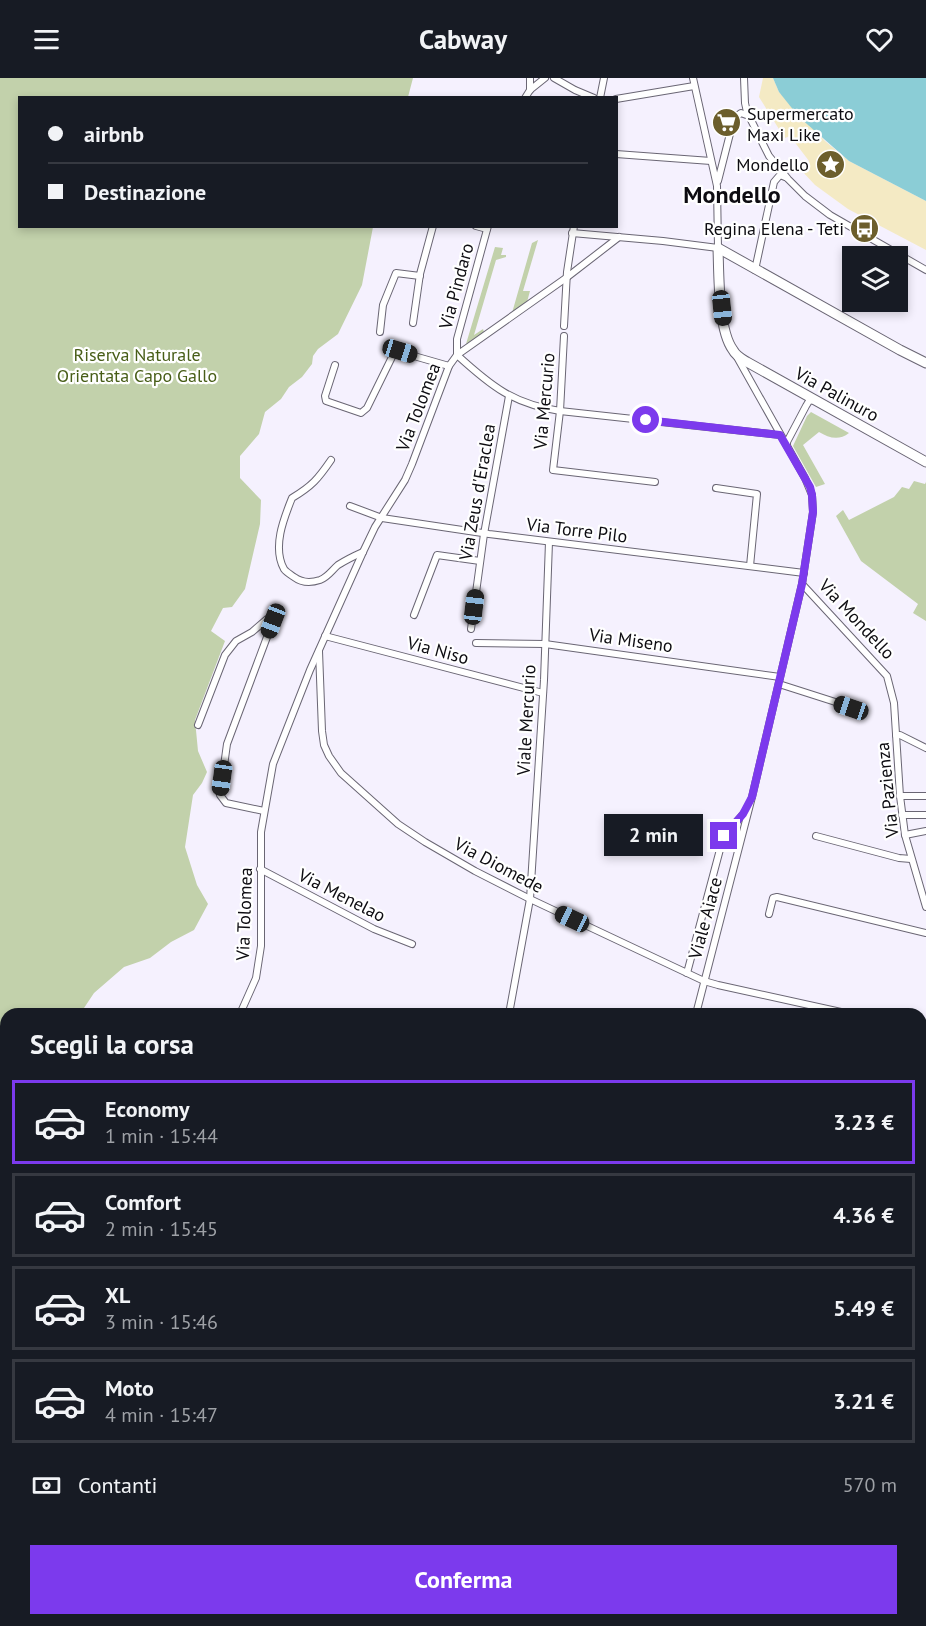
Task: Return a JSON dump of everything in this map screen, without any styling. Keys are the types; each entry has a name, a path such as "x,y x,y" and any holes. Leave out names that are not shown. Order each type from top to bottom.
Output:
{"main road":[{"path":"718,248 900,351 926,363"},
{"name":"Via Mondello","path":"718,248 723,322 733,352"},
{"name":"Via Palinuro","path":"733,352 813,400 925,460"}],"street":[{"path":"530,78 530,90"},
{"path":"526,96 545,78"},
{"path":"554,78 589,96"},
{"path":"600,96 604,78"},
{"name":"Via Mondello","path":"693,78 717,186 718,248"},
{"path":"744,78 745,103 749,116 769,156 788,179 805,196 830,215 926,270"},
{"path":"618,99 694,86"},
{"path":"717,186 734,119 741,112 749,116"},
{"path":"618,154 711,161"},
{"path":"755,270 774,182 780,175 788,179"},
{"path":"413,323 420,276 432,228"},
{"name":"Via Pindaro","path":"457,355 457,339 487,228"},
{"path":"564,326 566,278 573,230 718,248"},
{"name":"Via Tolomea","path":"243,1008 256,978 261,945 261,832 273,764 318,650 363,552 408,472 449,366 457,355 620,237"},
{"path":"380,332 383,305 396,273 420,276"},
{"name":"Via Mercurio","path":"564,336 560,411 553,470 655,482"},
{"path":"335,365 325,396 326,401 361,413 367,408 393,355 400,351 449,366"},
{"name":"Via Mondello","path":"733,352 805,478 812,495 812,519 802,584 887,676 894,703"},
{"path":"457,355 509,396 531,406 780,435"},
{"name":"Via Zeus d'Eraclea","path":"471,629 484,534 509,396"},
{"path":"787,446 806,406 813,400"},
{"path":"331,460 308,489 292,498 279,538 278,552 284,570 300,581 309,582 321,579 348,559 363,552"},
{"path":"716,488 757,494 750,566"},
{"name":"Via Torre Pilo","path":"350,506 382,518 484,534 804,573"},
{"name":"Viale Mercurio","path":"510,1008 530,899 543,693 549,542"},
{"path":"414,615 437,555 480,561"},
{"name":"Viale Aiace","path":"697,1008 752,797 802,584"},
{"path":"198,725 225,655 236,641 252,632 267,619 273,621 227,744 220,795 226,803 264,812"},
{"name":"Via Niso","path":"325,636 543,693"},
{"name":"Via Miseno","path":"476,644 545,644 780,676"},
{"name":"Via Diomede","path":"318,650 320,713 324,745 328,756 341,773 398,824 475,871 704,981 822,1008"},
{"path":"779,684 851,708"},
{"name":"Via Pazienza","path":"894,703 905,836 926,907"},
{"path":"896,735 926,748"},
{"path":"900,796 926,796"},
{"path":"687,973 722,842 727,832 743,814 752,797"},
{"path":"902,815 926,815"},
{"path":"905,836 926,831"},
{"path":"816,836 899,858 911,859"},
{"name":"Via Menelao","path":"260,869 374,929 412,944"},
{"path":"770,914 773,898 777,897 926,933"}],"green space":[{"name":"Riserva Naturale Orientata Capo Gallo","path":"0,78 413,78 408,96 18,96 18,228 373,228 362,285 338,334 318,349 313,356 312,364 302,377 265,412 259,434 240,456 240,478 261,500 260,524 245,589 232,607 223,608 211,631 225,641 195,720 198,751 207,772 193,795 185,847 197,885 208,904 194,930 171,942 150,958 124,967 94,993 84,1008 0,1008"},
{"path":"538,240 523,291 530,291 527,302 512,313 532,243"},
{"path":"495,247 503,248 501,255 506,255 506,257 496,260 474,335 483,329 484,332 466,344"},
{"path":"811,412 849,433 834,438 819,432 803,445 825,484 816,487 793,446"},
{"path":"914,481 925,484 926,482 926,621 913,613 918,604 861,561 836,516 843,510 849,520 894,497 902,487 909,489"}],"sand":[{"name":"Mondello","path":"763,78 773,78 779,92 825,141 849,161 926,201 926,250 848,209 815,185 801,170 809,161 790,136 785,138 759,97"}],"water":[{"path":"773,78 926,78 926,201 849,161 799,117 779,92"}],"place":[{"name":"Supermercato Maxi Like","path":"726,123"},
{"name":"Mondello","path":"830,164"},
{"name":"Regina Elena - Teti","path":"865,228"}],"district":[{"name":"Mondello","path":"732,194"}],"route":[{"path":"646,420 780,435 810,487 812,495 811,525 802,584 752,797 739,820 724,836"}]}
